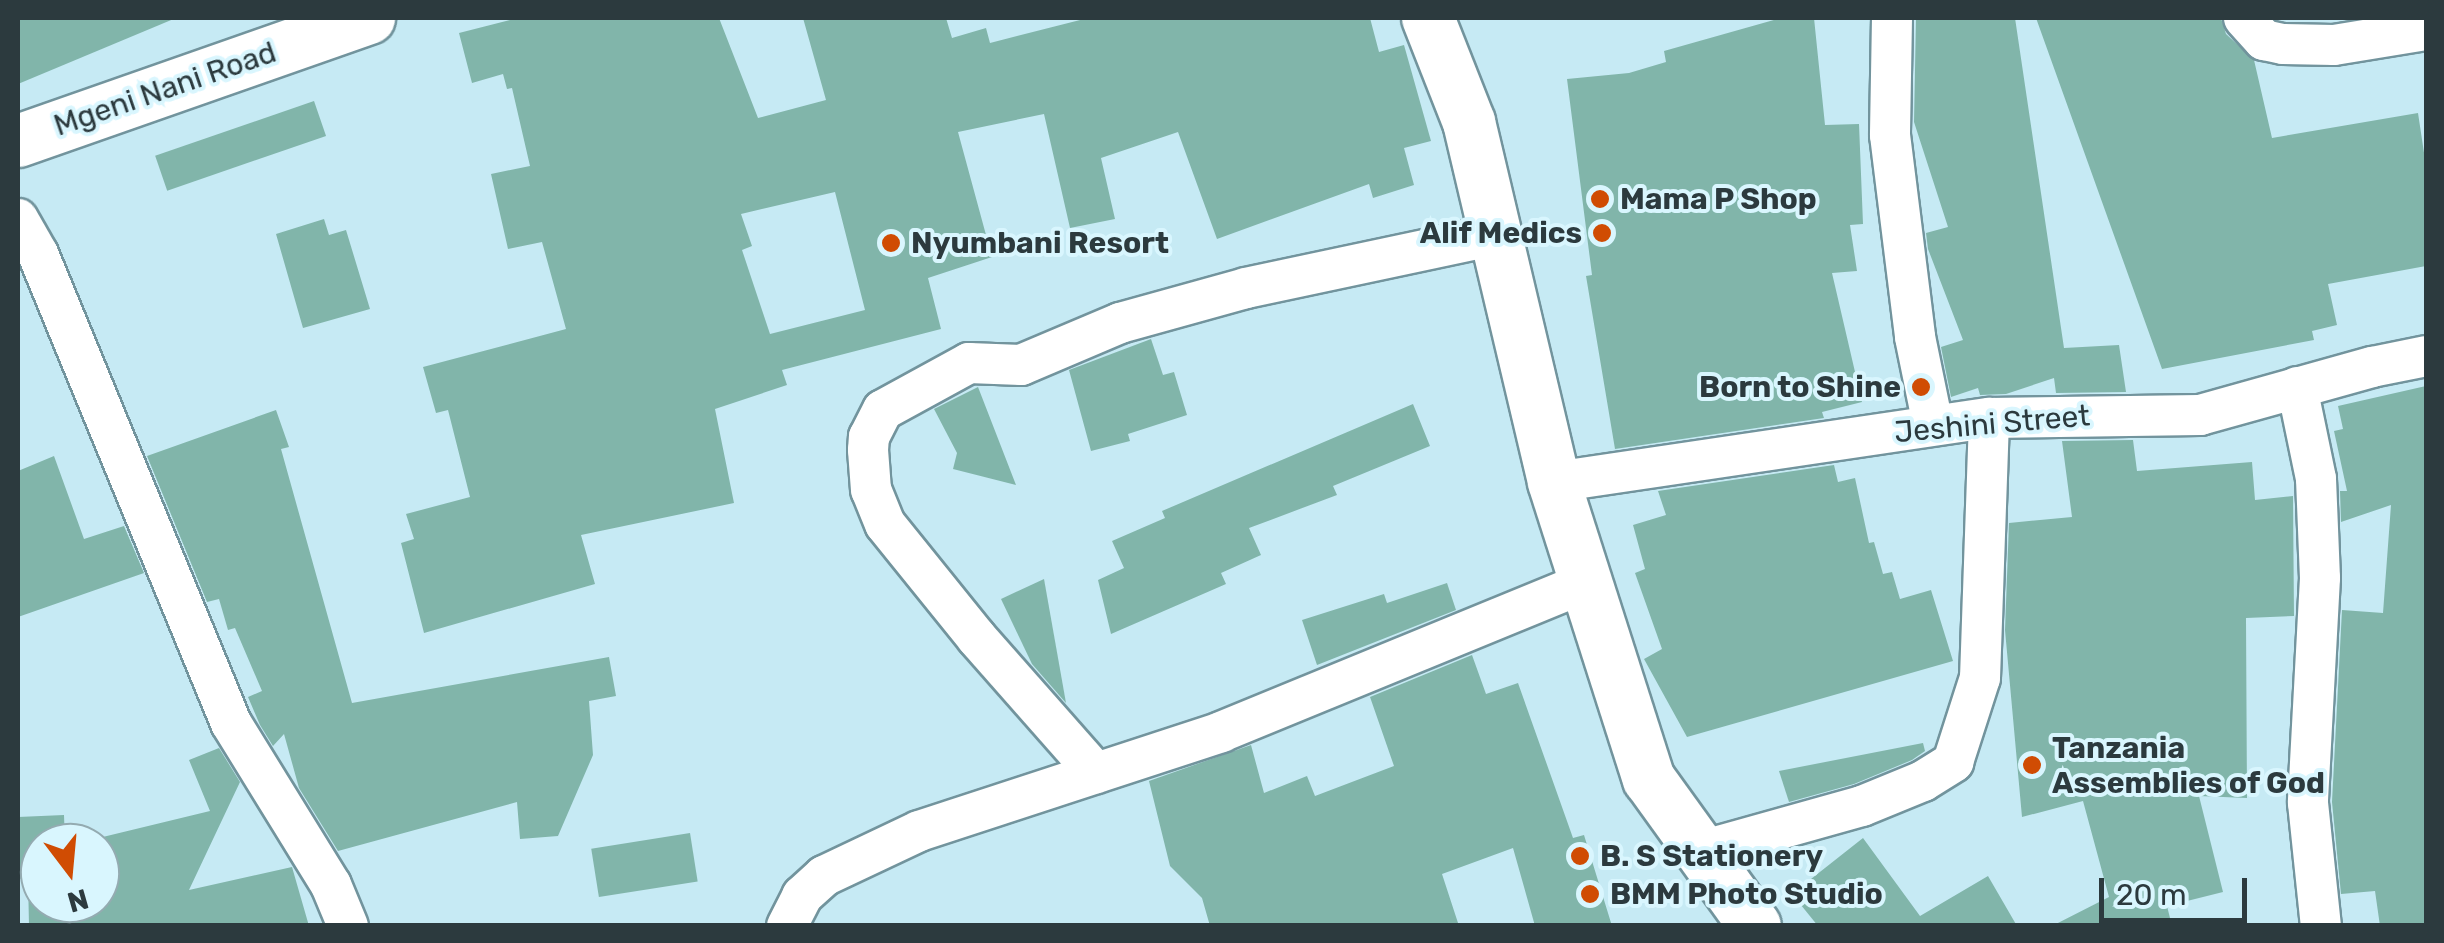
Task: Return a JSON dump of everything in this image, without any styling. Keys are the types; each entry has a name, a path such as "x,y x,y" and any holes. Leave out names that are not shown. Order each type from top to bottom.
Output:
{"street":[{"name":"Mgeni Nani Road","path":"18,141 369,18"},
{"path":"1428,18 1469,122 1554,482 1650,780 1755,926"},
{"path":"1892,18 1890,135 1906,278 1933,425"},
{"path":"2244,18 2264,40 2284,44 2334,45 2426,30"},
{"path":"18,219 38,254 230,724 331,885 348,926"},
{"path":"1096,773 977,638 885,524 871,490 868,450 869,437 883,410 969,362 1021,364 1120,323 1246,288 1496,235"},
{"name":"Jeshini Street","path":"1554,482 1989,418 2200,415 2426,356"},
{"path":"2297,387 2316,479 2320,558 2316,721 2308,803 2322,926"},
{"path":"1701,851 1862,806 1923,781 1953,762 1980,678 1989,418"},
{"path":"787,926 802,896 824,876 920,831 1221,732 1585,583"}],"building":[{"path":"18,18 176,18 18,84"},
{"path":"518,18 719,18 758,118 826,100 803,18 946,18 952,38 986,28 990,43 1088,18 1370,18 1379,52 1404,45 1431,141 1404,148 1414,185 1373,198 1369,184 1217,239 1178,132 1101,158 1115,219 1070,228 1044,114 958,132 992,257 928,278 941,329 782,370 787,385 715,409 734,503 581,535 595,584 424,633 401,543 414,539 406,514 470,497 448,410 436,413 423,367 566,329 542,242 508,249 491,174 530,166 512,88 507,89 503,74 472,83 459,33","holes":["835,192 865,310 770,334 742,250 752,246 741,214"]},
{"path":"1781,18 1814,18 1825,125 1859,124 1863,224 1850,225 1857,271 1832,273 1862,402 1822,412 1824,418 1615,449 1586,276 1592,275 1567,79 1629,73 1666,62 1664,51"},
{"path":"1916,18 2015,18 2064,348 2119,345 2126,392 2056,393 2054,378 2006,394 1980,395 1978,388 1951,397 1941,347 1963,340 1928,249 1926,233 1948,227 1914,122"},
{"path":"2036,18 2221,18 2226,34 2254,60 2272,138 2418,113 2426,166 2426,266 2328,284 2337,325 2312,331 2314,340 2162,369"},
{"path":"314,101 326,136 167,191 155,156"},
{"path":"324,219 329,235 346,230 370,309 303,328 276,234"},
{"path":"1151,339 1163,375 1174,372 1187,415 1128,434 1130,441 1091,451 1069,370"},
{"path":"2426,386 2426,926 2380,926 2375,891 2341,894 2332,802 2342,610 2383,613 2391,505 2341,522 2340,491 2347,491 2334,431 2343,429 2338,406"},
{"path":"978,387 1016,485 953,469 957,453 934,409"},
{"path":"1413,404 1430,446 1333,486 1337,495 1249,528 1261,555 1221,573 1226,584 1111,634 1098,580 1124,568 1112,541 1165,518 1162,511"},
{"path":"276,410 289,447 281,449 352,703 609,657 616,696 589,701 593,755 558,836 520,839 517,802 338,851 299,788 284,734 273,746 260,725 248,697 262,691 235,628 228,630 219,599 207,602 147,456"},
{"path":"2133,440 2137,471 2252,462 2255,500 2293,496 2294,616 2246,618 2247,798 2199,796 2223,892 2167,906 2172,926 2052,926 2109,897 2083,801 2022,817 2005,630 2009,523 2072,517 2062,441"},
{"path":"54,456 84,539 124,526 144,573 18,617 18,471"},
{"path":"1834,465 1838,482 1855,478 1869,543 1874,542 1883,574 1892,572 1900,599 1931,590 1953,661 1687,737 1644,659 1662,649 1635,573 1645,569 1633,525 1666,515 1658,491"},
{"path":"1044,579 1066,703 1032,664 1001,599"},
{"path":"1447,583 1456,610 1317,665 1302,620 1384,594 1387,603"},
{"path":"1472,655 1486,694 1518,683 1573,838 1584,835 1612,926 1535,926 1513,848 1442,874 1459,926 1210,926 1202,898 1170,866 1149,781 1251,745 1264,793 1307,776 1315,796 1394,766 1370,697"},
{"path":"1923,743 1925,751 1912,760 1854,784 1789,802 1779,771"},
{"path":"219,748 240,782 189,890 292,867 309,926 29,926 29,923 120,923 120,833 210,811 189,760"},
{"path":"64,815 64,823 20,823 18,879 18,817"},
{"path":"690,833 698,881 599,897 591,849"},
{"path":"1863,838 1920,916 1988,876 2017,926 1818,926 1792,894"}],"place":[{"name":"Mama P Shop","path":"1600,199"},
{"name":"Alif Medics","path":"1602,233"},
{"name":"Nyumbani Resort","path":"891,243"},
{"name":"Born to Shine","path":"1921,387"},
{"name":"Tanzania Assemblies of God","path":"2032,765"},
{"name":"B. S Stationery","path":"1580,856"},
{"name":"BMM Photo Studio","path":"1590,894"}]}
